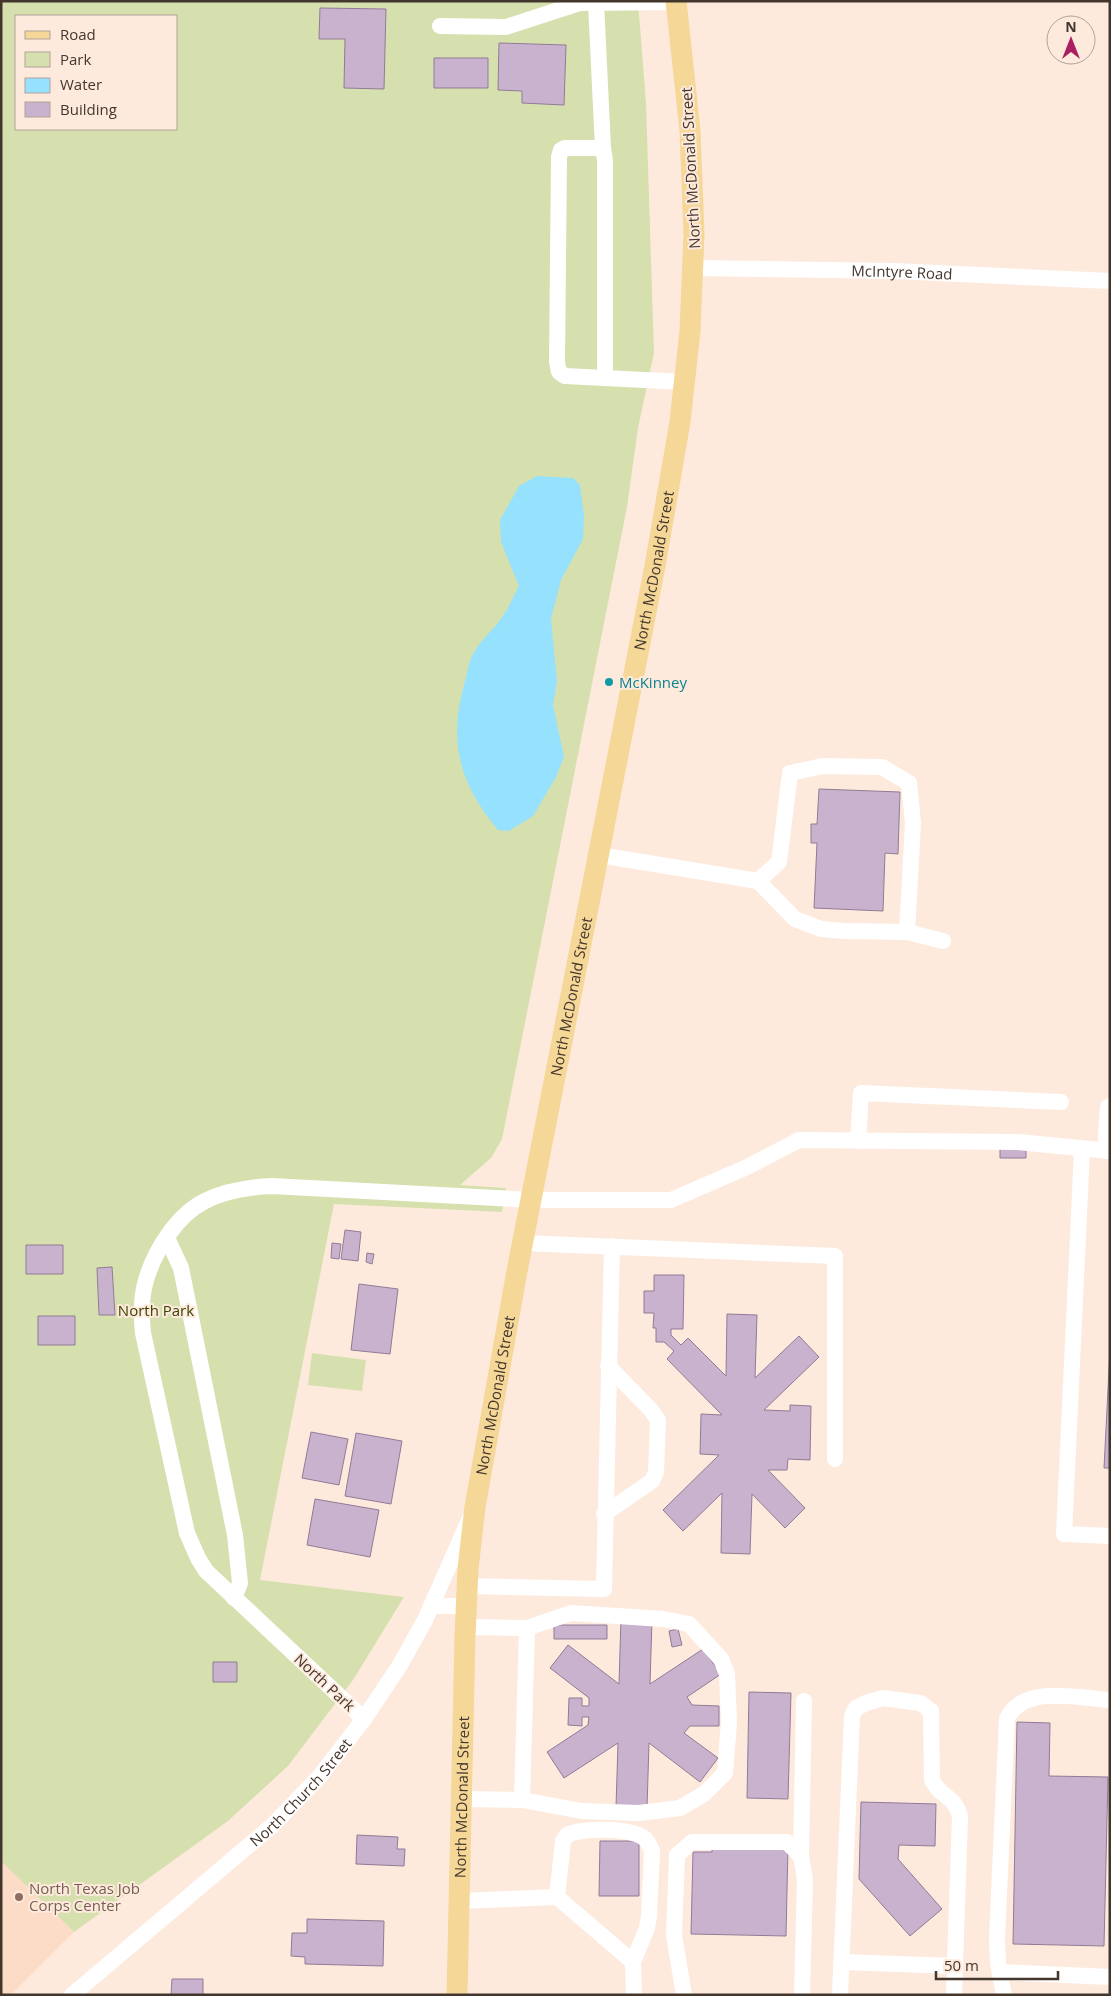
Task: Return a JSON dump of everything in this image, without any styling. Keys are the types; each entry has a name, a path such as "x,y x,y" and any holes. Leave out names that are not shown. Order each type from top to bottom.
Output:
{"main road":[{"name":"North McDonald Street","path":"457,1995 466,1606 475,1507 523,1242 670,484 684,382 694,268 693,168 676,2"}],"street":[{"path":"440,26 506,27 580,3 676,2"},
{"path":"596,3 605,161 605,378"},
{"path":"603,148 566,148 561,150 559,157 557,362 559,372 565,376 684,382"},
{"name":"McIntyre Road","path":"694,268 894,271 1110,281"},
{"path":"758,881 779,862 790,773 823,766 882,767 909,783 913,823 907,932"},
{"path":"599,855 758,881 795,918 821,929 907,932 943,941"},
{"path":"858,1141 861,1093 1061,1102"},
{"path":"1107,1151 1108,1107 1110,1106"},
{"name":"North Park","path":"364,1719 206,1571 187,1533 143,1333 141,1308 146,1280 157,1254 186,1215 204,1202 232,1191 250,1187 314,1187 532,1200 672,1200 745,1168 799,1140 1018,1142 1082,1150 1107,1151"},
{"path":"1082,1150 1064,1534 1110,1536"},
{"path":"168,1238 181,1268 235,1535 240,1583 234,1598"},
{"path":"523,1242 835,1256 835,1459"},
{"path":"431,1606 466,1606 604,1589 604,1514 612,1246"},
{"path":"604,1514 652,1480 656,1472 658,1420 651,1410 608,1366"},
{"name":"North Church Street","path":"72,1995 272,1825 320,1776 364,1719 400,1664 431,1606 475,1507"},
{"path":"461,1799 522,1800 582,1810 639,1813 680,1808 704,1794 725,1773 729,1722 727,1674 722,1659 689,1624 663,1619 572,1613 527,1628 466,1606"},
{"path":"522,1800 527,1628"},
{"path":"1004,1995 997,1937 1007,1719 1011,1711 1020,1702 1050,1695 1110,1700"},
{"path":"840,1995 852,1716 856,1708 882,1698 920,1703 931,1711 932,1780 937,1791 950,1797 957,1806 960,1816 954,1995"},
{"path":"802,1995 806,1878 801,1856 804,1701"},
{"path":"556,1897 563,1841 567,1834 586,1829 607,1830 638,1834 646,1840 652,1851 649,1916 647,1928 633,1962 634,1995"},
{"path":"684,1995 674,1935 676,1855 692,1842 787,1842 801,1856"},
{"path":"459,1901 556,1897 633,1962"},
{"path":"841,1962 955,1966"},
{"path":"1000,1972 1110,1977"}],"shaded area":[{"name":"North Texas Job Corps Center","path":"1,1861 74,1932 11,1995 1,1995"}],"green space":[{"path":"1,1 638,1 646,103 654,353 638,428 627,507 502,1139 491,1158 460,1185 506,1188 502,1212 334,1204 260,1580 404,1597 353,1680 288,1766 228,1821 74,1932 1,1861"},
{"path":"312,1353 366,1360 362,1391 308,1385"}],"water":[{"path":"537,476 573,478 580,485 584,517 583,539 561,580 551,619 557,681 553,705 564,757 556,777 533,816 509,831 498,830 474,796 466,779 458,745 459,706 472,656 503,616 519,586 501,542 500,520 519,486"}],"building":[{"path":"320,8 386,9 384,89 344,88 345,39 319,39"},
{"path":"499,43 566,45 564,105 522,103 522,91 498,90"},
{"path":"434,58 488,58 488,88 434,88"},
{"path":"819,789 900,792 898,854 885,853 883,911 814,908 817,843 811,843 811,824 817,824"},
{"path":"1000,1149 1026,1149 1026,1158 1000,1158"},
{"path":"345,1230 361,1232 358,1261 341,1259"},
{"path":"332,1243 341,1244 339,1259 331,1258"},
{"path":"26,1245 63,1245 63,1274 26,1274"},
{"path":"367,1253 374,1254 372,1264 366,1262"},
{"path":"112,1267 115,1315 99,1315 97,1268"},
{"path":"654,1275 684,1275 683,1329 671,1329 671,1335 681,1345 688,1338 726,1376 727,1314 757,1315 755,1378 799,1336 819,1357 764,1410 790,1411 790,1405 811,1406 810,1460 788,1459 787,1470 768,1470 805,1508 785,1528 752,1494 750,1554 721,1553 722,1493 683,1531 663,1510 719,1455 700,1454 701,1414 722,1415 667,1359 674,1351 664,1342 656,1342 656,1328 653,1328 654,1313 644,1313 644,1291 654,1291"},
{"path":"359,1284 398,1289 390,1354 351,1350"},
{"path":"38,1316 75,1316 75,1345 38,1345"},
{"path":"1110,1350 1110,1468 1104,1468"},
{"path":"311,1432 348,1439 339,1485 302,1478"},
{"path":"356,1433 402,1441 391,1504 345,1496"},
{"path":"315,1499 379,1510 370,1557 307,1545"},
{"path":"621,1618 652,1619 650,1684 703,1649 721,1674 687,1697 692,1705 719,1706 719,1726 690,1726 684,1733 718,1758 700,1782 649,1743 647,1808 616,1807 618,1743 564,1778 547,1752 588,1725 589,1717 582,1717 582,1726 568,1725 569,1698 582,1698 582,1706 589,1706 589,1698 550,1668 568,1645 619,1684"},
{"path":"554,1625 607,1625 607,1639 554,1639"},
{"path":"678,1629 682,1645 672,1647 669,1631"},
{"path":"213,1662 237,1662 237,1682 213,1682"},
{"path":"749,1692 791,1693 788,1799 747,1798"},
{"path":"1017,1722 1050,1723 1049,1776 1108,1777 1104,1946 1013,1944"},
{"path":"861,1802 936,1804 935,1846 899,1845 898,1859 942,1909 910,1936 859,1879"},
{"path":"357,1835 398,1837 397,1849 405,1849 404,1866 356,1864"},
{"path":"600,1841 639,1841 639,1896 599,1896"},
{"path":"712,1845 788,1847 786,1936 691,1934 693,1852 712,1852"},
{"path":"307,1919 384,1921 383,1966 305,1964 305,1957 291,1956 292,1933 307,1933"},
{"path":"172,1979 203,1979 203,1995 171,1995"}],"place":[{"name":"McKinney","path":"609,682"},
{"name":"North Texas Job Corps Center","path":"19,1897"}]}
